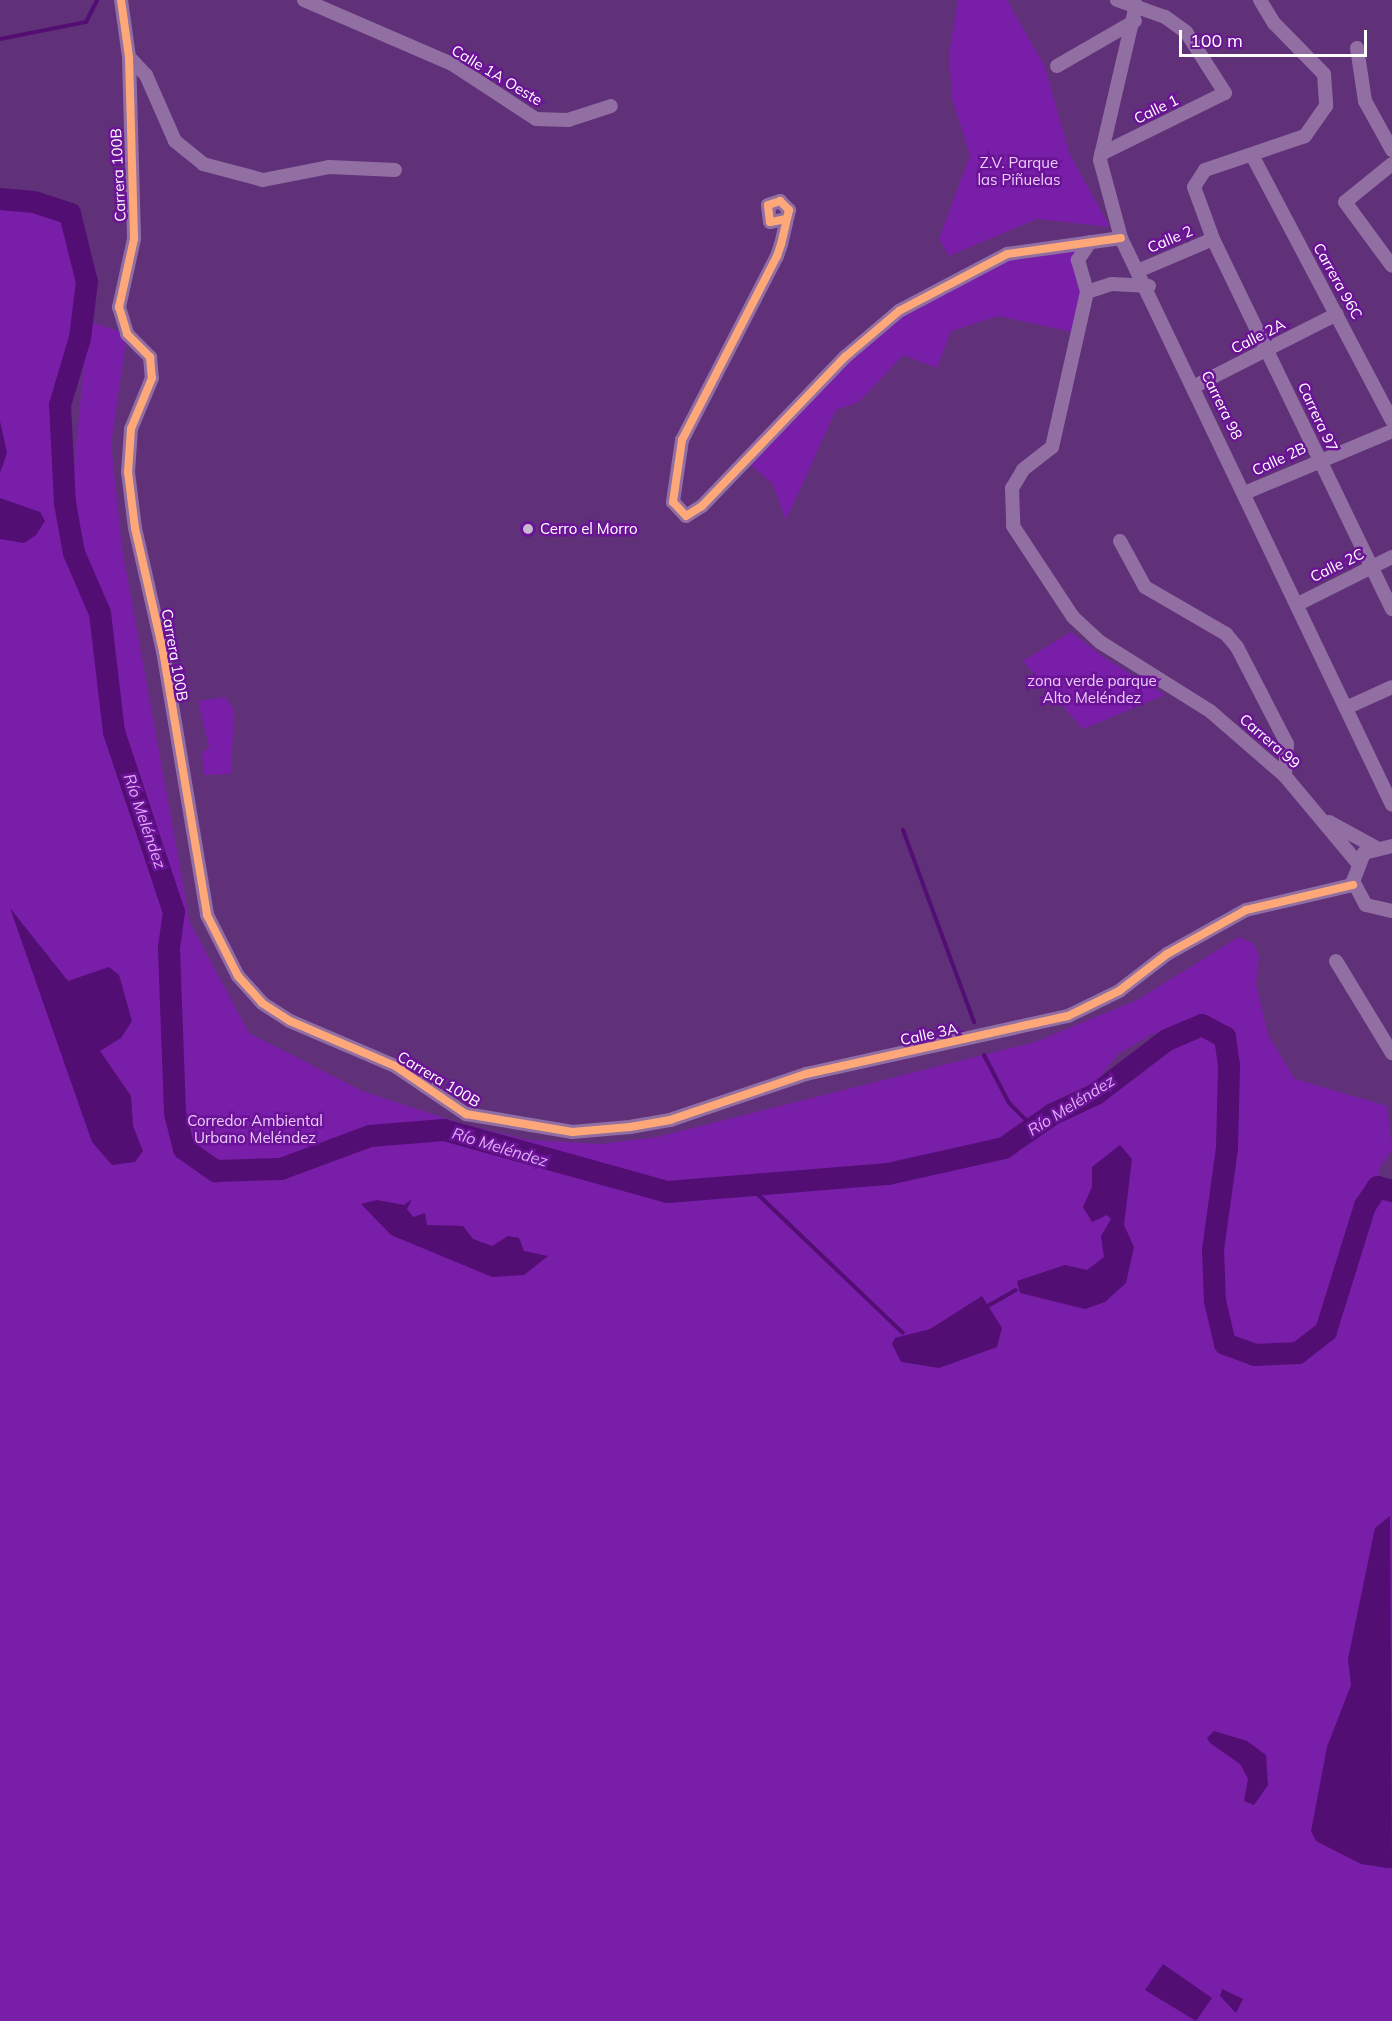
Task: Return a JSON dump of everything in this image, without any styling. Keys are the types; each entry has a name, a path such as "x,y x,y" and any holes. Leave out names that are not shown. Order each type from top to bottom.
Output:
{"street":[{"name":"Carrera 100B","path":"121,0 129,57 134,239 119,307 128,334 150,357 152,378 131,429 128,472 207,915 238,976 262,1003 290,1021 395,1066 466,1114 486,1121"},
{"name":"Calle 1A Oeste","path":"304,0 452,64 536,119 568,120 611,106"},
{"path":"1117,0 1136,5"},
{"path":"1253,157 1318,125 1329,89 1324,74 1274,23 1260,0"},
{"name":"Carrera 98","path":"1136,5 1136,21 1101,154 1121,238 1149,286 1193,387 1247,492 1392,805"},
{"name":"Calle 1","path":"1101,154 1226,93 1186,32 1136,5"},
{"path":"1058,66 1136,21"},
{"path":"1357,48 1365,101 1392,150"},
{"path":"129,57 146,75 175,141 203,164 263,180 329,167 395,170"},
{"name":"Carrera 97","path":"1253,157 1196,177 1213,239 1269,349 1392,609"},
{"name":"Carrera 96C","path":"1253,157 1392,421"},
{"path":"1392,164 1345,202 1392,267"},
{"path":"786,219 777,256 682,440 673,502 686,516 702,506 845,357 899,311 1007,254 1064,243 1121,238"},
{"name":"Calle 2","path":"1140,270 1213,239"},
{"path":"1078,260 1090,242"},
{"path":"1064,243 1078,260 1087,292 1112,284 1149,286"},
{"name":"Carrera 99","path":"1087,292 1052,447 1023,470 1012,488 1013,526 1073,616 1100,642 1184,691 1286,776 1329,822 1357,862"},
{"name":"Calle 2A","path":"1193,387 1337,314"},
{"name":"Calle 2B","path":"1247,492 1319,458 1392,431"},
{"path":"1120,541 1145,587 1226,634 1237,647 1287,744 1286,776"},
{"name":"Calle 2C","path":"1298,604 1392,557"},
{"path":"1348,707 1392,687"},
{"name":"Carrera 99","path":"1329,822 1375,847"},
{"path":"1391,842 1375,847 1357,862 1353,885 1363,902 1386,911 1392,923"},
{"name":"Calle 3A","path":"486,1121 572,1132 670,1120 806,1074 1068,1016 1119,991 1167,954 1246,910 1353,885"},
{"path":"1336,961 1392,1053"}],"green space":[{"name":"Z.V. Parque las Piñuelas","path":"958,0 1007,0 1045,67 1069,153 1110,227 1037,219 949,256 939,239 970,155 952,98 949,54"},
{"name":"Corredor Ambiental Urbano Meléndez","path":"0,199 34,202 70,214 87,282 80,338 60,405 69,521 88,321 127,334 111,444 122,548 190,923 249,1033 362,1091 463,1124 528,1140 601,1144 657,1137 1035,1042 1137,1000 1239,937 1253,943 1259,957 1256,984 1268,1035 1295,1079 1387,1106 1392,1150 1379,1169 1378,1187 1392,1191 1392,2021 0,2021","holes":["1154,1033 1166,1041 1099,1090 1099,1079 1118,1054"]},
{"path":"1088,243 1077,260 1086,293 1077,333 998,316 951,331 937,368 903,355 859,402 836,410 786,520 772,483 748,463 846,358 896,317 1007,256"},
{"name":"zona verde parque Alto Meléndez","path":"1071,632 1103,657 1165,695 1083,729 1023,661"},
{"path":"225,697 234,710 231,774 204,775 202,753 209,747 198,701"}],"shaded area":[{"path":"0,421 7,453 0,473"},
{"path":"0,498 40,512 45,521 36,535 24,543 0,539"},
{"path":"10,908 68,981 109,967 119,975 132,1021 121,1038 100,1051 131,1096 133,1126 143,1151 135,1162 112,1165 92,1142"},
{"path":"1120,1145 1132,1159 1124,1225 1134,1247 1126,1283 1105,1302 1085,1309 1020,1293 1017,1281 1065,1265 1087,1270 1104,1257 1101,1236 1111,1219 1107,1215 1092,1222 1083,1207 1092,1187 1092,1167"},
{"path":"412,1199 407,1209 413,1217 425,1213 427,1225 463,1226 473,1239 492,1246 508,1236 519,1238 524,1251 548,1256 524,1275 492,1277 391,1235 361,1204 377,1200 404,1205"},
{"path":"982,1296 1002,1328 997,1347 939,1368 901,1362 892,1344 895,1338 930,1329"},
{"path":"1390,1516 1392,1868 1387,1868 1361,1864 1316,1841 1311,1831 1327,1747 1351,1685 1348,1659 1375,1528"},
{"path":"1214,1731 1247,1741 1266,1755 1268,1785 1254,1805 1244,1801 1248,1779 1240,1764 1210,1743 1207,1738"},
{"path":"1163,1964 1212,1998 1196,2021 1145,1990"},
{"path":"1222,1989 1243,1999 1236,2013 1220,1996"}],"waterway":[{"path":"0,39 86,22 97,0"},
{"name":"Río Meléndez","path":"0,199 34,202 70,214 87,282 80,338 60,405 65,503 74,553 100,613 114,732 174,912 169,949 175,1113 184,1149 216,1171 281,1169 370,1136 444,1130 668,1192 888,1174 1004,1148 1053,1114 1096,1094 1167,1040 1202,1025 1225,1037 1229,1066 1227,1148 1213,1250 1215,1301 1225,1344 1255,1355 1298,1353 1326,1331 1365,1206 1378,1187 1392,1191"},
{"path":"903,830 974,1022"},
{"path":"984,1055 1009,1103 1033,1127"},
{"path":"748,1185 903,1333"},
{"path":"988,1306 1016,1290"}],"cycle path":[{"path":"121,0 129,57 134,239 119,307 127,334 150,357 152,378 131,429 128,472 135,528 163,651 207,915 238,976 262,1003 290,1021 395,1066 466,1114 572,1132 630,1127 670,1120 806,1074 1068,1016 1119,991 1167,954 1246,910 1353,885"},
{"path":"786,219 770,222 768,205 780,201 789,210 777,256 682,440 673,502 686,516 702,506 845,357 899,311 1007,254 1121,238"}],"place":[{"name":"Cerro el Morro","path":"528,529"}]}
